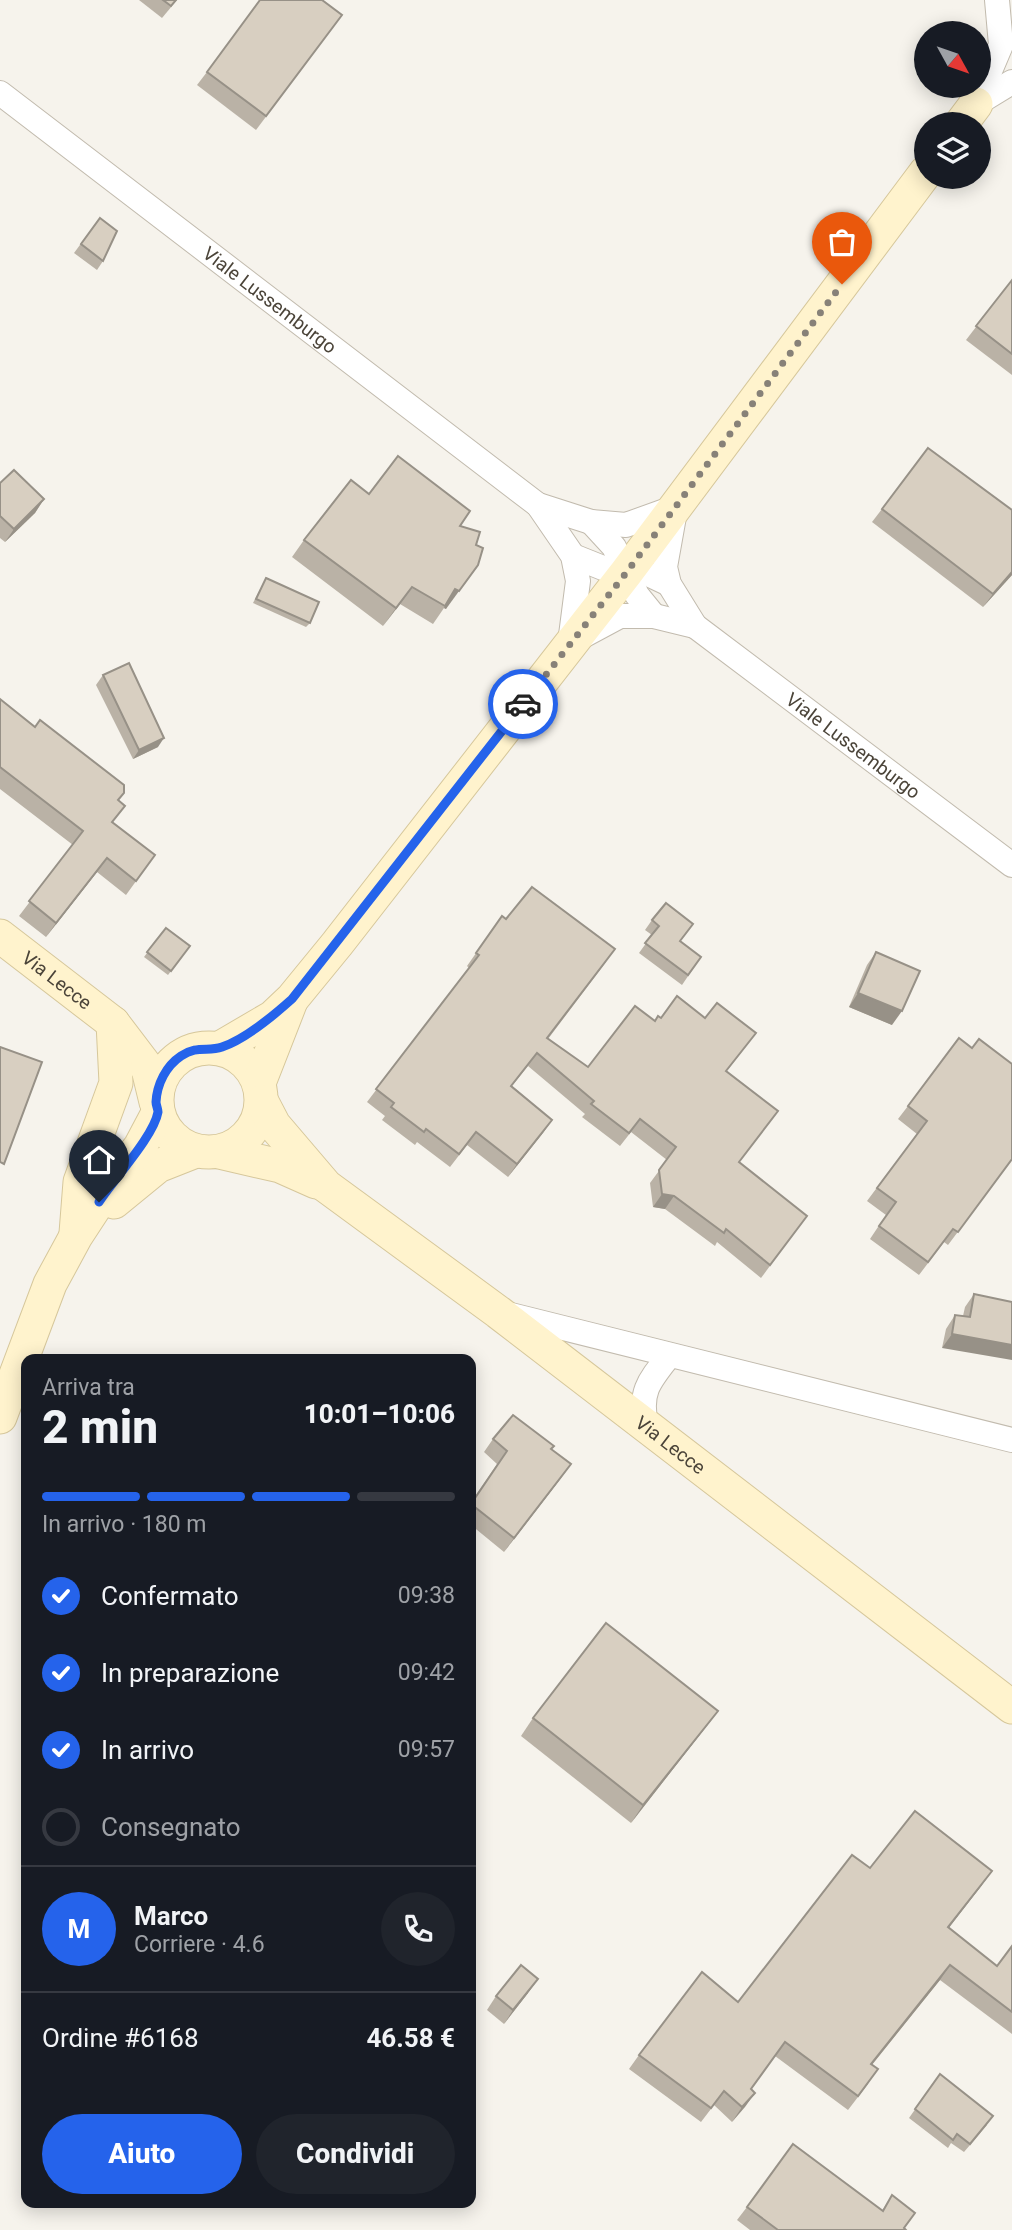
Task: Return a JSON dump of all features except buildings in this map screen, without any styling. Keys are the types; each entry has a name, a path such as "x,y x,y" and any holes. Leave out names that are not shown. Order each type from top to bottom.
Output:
{"street":[{"path":"970,112 1007,42 997,0"},
{"path":"972,112 1012,82"},
{"name":"Viale Lussemburgo","path":"0,93 538,505"},
{"path":"24,1354 50,1284 76,1236 110,1184 140,1147 157,1107 159,1083 168,1067 182,1055 209,1048 273,1017 292,999 626,573 914,188"},
{"path":"538,505 592,522 626,525 676,507"},
{"path":"538,505 573,556 578,581 570,644"},
{"path":"676,507 665,567 669,584 695,626"},
{"path":"592,522 614,547 637,595 654,616"},
{"path":"573,556 603,568 649,574 669,584"},
{"path":"570,644 620,616 654,616 695,626"},
{"name":"Viale Lussemburgo","path":"695,626 1012,865"},
{"name":"Via Lecce","path":"0,936 113,1023 148,1069 157,1107"},
{"path":"76,1236 158,1166 235,1146 249,1134 258,1119 261,1093 292,999"},
{"path":"76,1236 80,1182 117,1083 113,1023"},
{"name":"Via Lecce","path":"113,1023 171,1044 209,1048"},
{"path":"209,1048 233,1053 244,1060 253,1071 261,1093"},
{"name":"Via Lecce","path":"261,1093 274,1125 326,1186"},
{"path":"157,1107 172,1137 207,1152"},
{"name":"Via Lecce","path":"207,1152 279,1166 326,1186 498,1312 1006,1700"},
{"path":"498,1312 1012,1440"},
{"path":"646,1425 642,1404 648,1382 669,1356"},
{"path":"0,1417 21,1361"}],"way so far":[{"path":"523,704 626,573 842,284"}],"route":[{"path":"99,1202 140,1147 158,1113 156,1101 159,1083 168,1067 182,1055 199,1048 220,1048 273,1017 292,999 523,704"}]}
